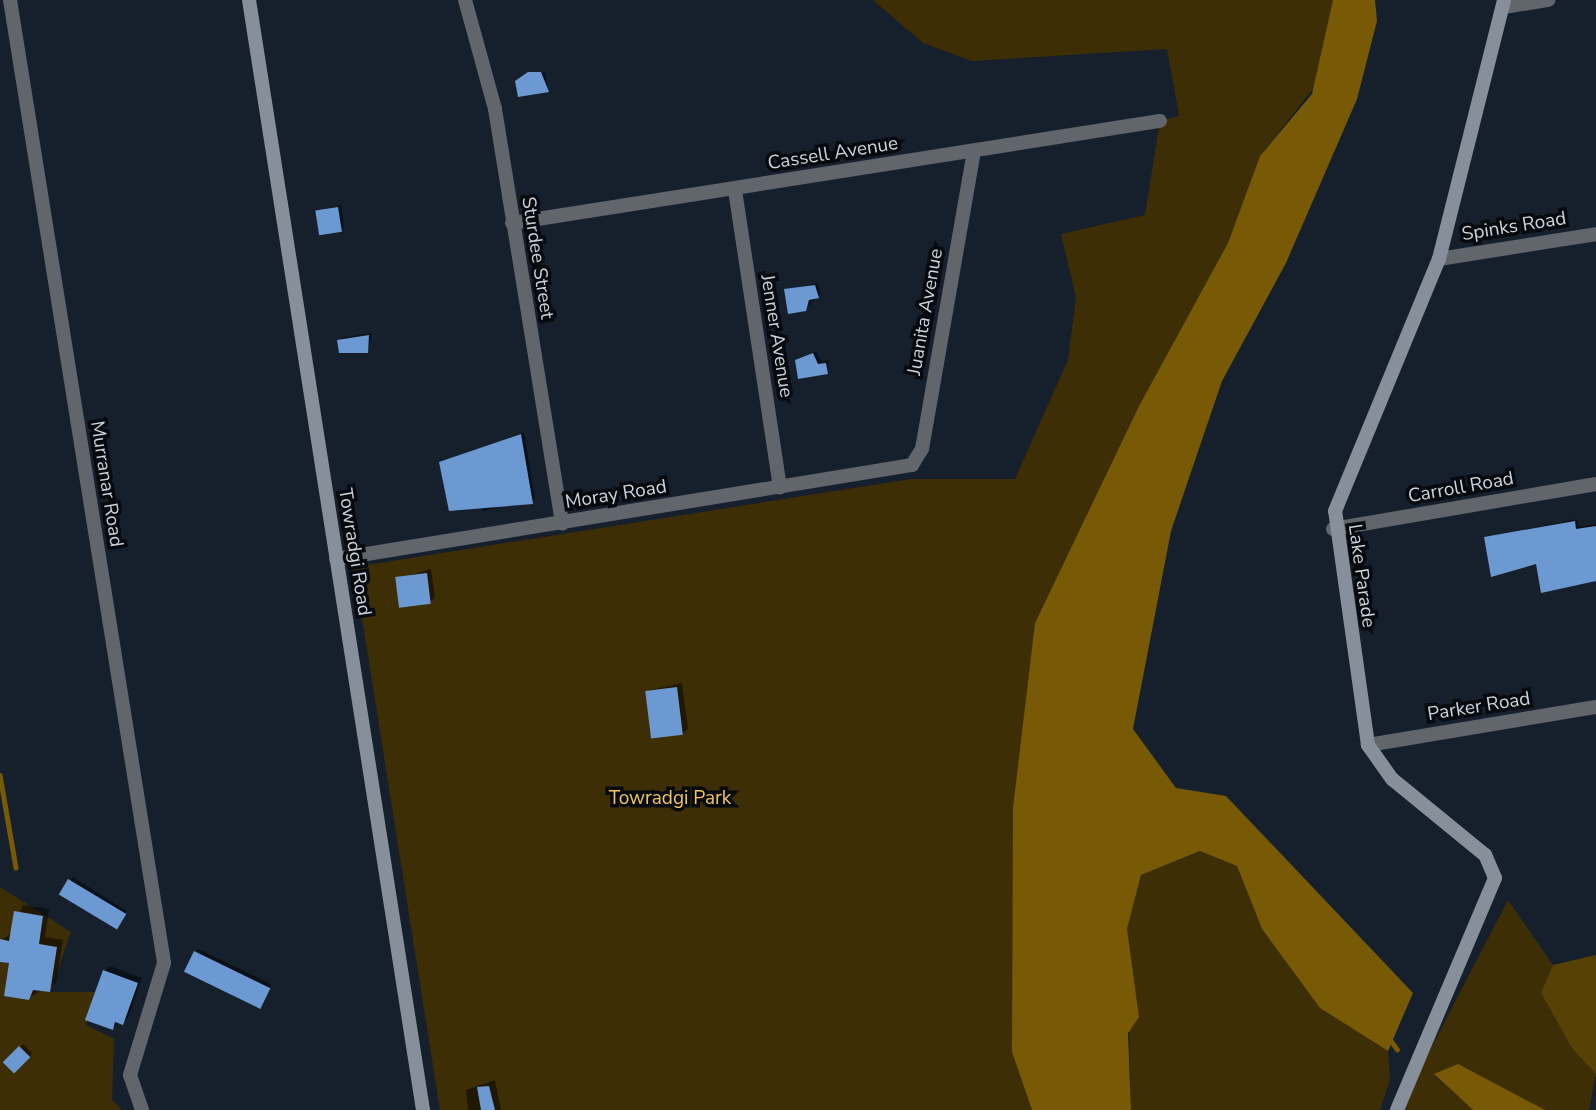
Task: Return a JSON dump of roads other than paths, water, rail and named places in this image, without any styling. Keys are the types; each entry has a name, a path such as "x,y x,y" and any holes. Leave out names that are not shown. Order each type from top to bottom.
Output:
{"main road":[{"name":"Towradgi Road","path":"249,0 423,1110"},
{"name":"Lake Parade","path":"1397,1110 1495,878 1485,855 1392,779 1368,745 1334,529 1342,487 1439,259 1504,4"}],"street":[{"name":"Murranar Road","path":"10,0 165,974 130,1075 142,1110"},
{"name":"Sturdee Street","path":"465,0 495,109 562,524"},
{"path":"1504,4 1548,0"},
{"name":"Cassell Avenue","path":"512,223 1160,121"},
{"name":"Juanita Avenue","path":"903,470 922,449 974,151"},
{"name":"Jenner Avenue","path":"735,190 780,488"},
{"name":"Spinks Road","path":"1439,259 1596,234"},
{"name":"Moray Road","path":"336,559 903,470"},
{"name":"Carroll Road","path":"1334,529 1596,484"},
{"name":"Parker Road","path":"1368,745 1596,707"}],"waterway":[{"path":"0,775 16,868"},
{"path":"1389,1038 1397,1049"}],"park label":[{"name":"Towradgi Park","path":"670,799"}]}
